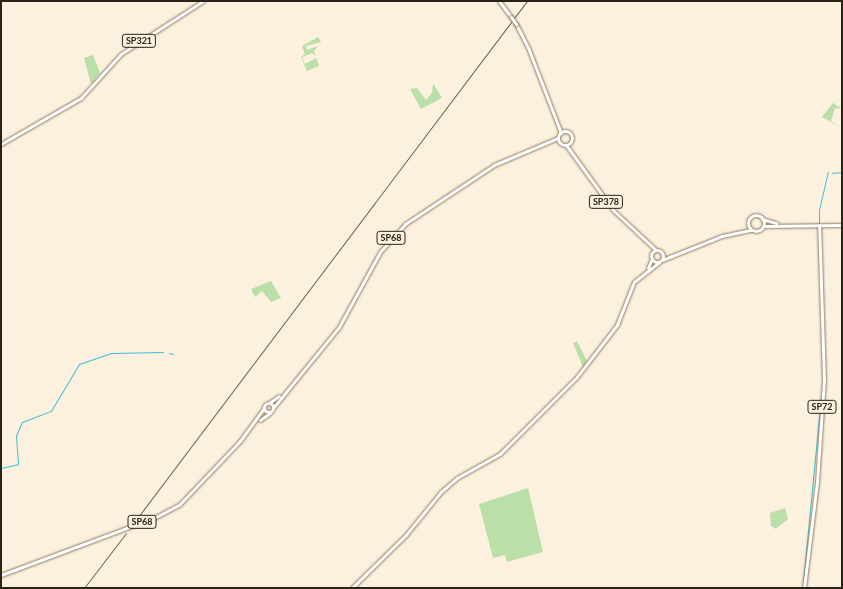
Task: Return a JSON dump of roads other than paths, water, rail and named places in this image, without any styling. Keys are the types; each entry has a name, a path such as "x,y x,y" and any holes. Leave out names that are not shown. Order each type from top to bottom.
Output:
{"main road":[{"name":"SP321","path":"1,144 81,98 121,54 203,1"},
{"name":"SP378","path":"500,1 516,24 526,43 543,83 561,133"},
{"name":"SP378","path":"557,119 571,141 574,154"},
{"path":"560,143 558,138 561,133 566,131"},
{"name":"SP68","path":"1,575 169,511 192,494 254,425 270,412 286,390 339,327 380,252 405,224 494,165 548,144 558,138"},
{"path":"566,145 571,141"},
{"name":"SP378","path":"560,143 566,145 574,154 599,193 645,243 652,259"},
{"name":"SP68","path":"548,144 560,143"},
{"name":"SP378","path":"736,232 748,223 754,216 782,223 841,225"},
{"path":"762,219 763,226"},
{"path":"748,223 751,230"},
{"name":"SP378","path":"658,263 674,254 736,232 751,230 757,231 763,226 782,223"},
{"name":"SP72","path":"804,588 817,482 824,380 819,225"},
{"name":"SP378","path":"645,243 662,253 674,254"},
{"path":"651,254 656,250"},
{"path":"662,253 662,260"},
{"path":"352,588 416,525 427,505 457,478 500,454 577,377 612,334 629,290 647,269 652,259 658,263 647,269"},
{"name":"SP68","path":"254,425 264,408 286,390"},
{"path":"269,404 273,408"},
{"path":"264,408 270,412"}],"waterway":[{"path":"819,264 819,210 828,172"},
{"path":"832,173 842,172"},
{"path":"1,468 18,464 16,436 22,422 51,411 79,364 111,353 163,352"},
{"path":"169,353 173,354"},
{"path":"803,583 821,397"}],"railway":[{"path":"135,521 527,1"},
{"path":"84,588 126,533"}]}
